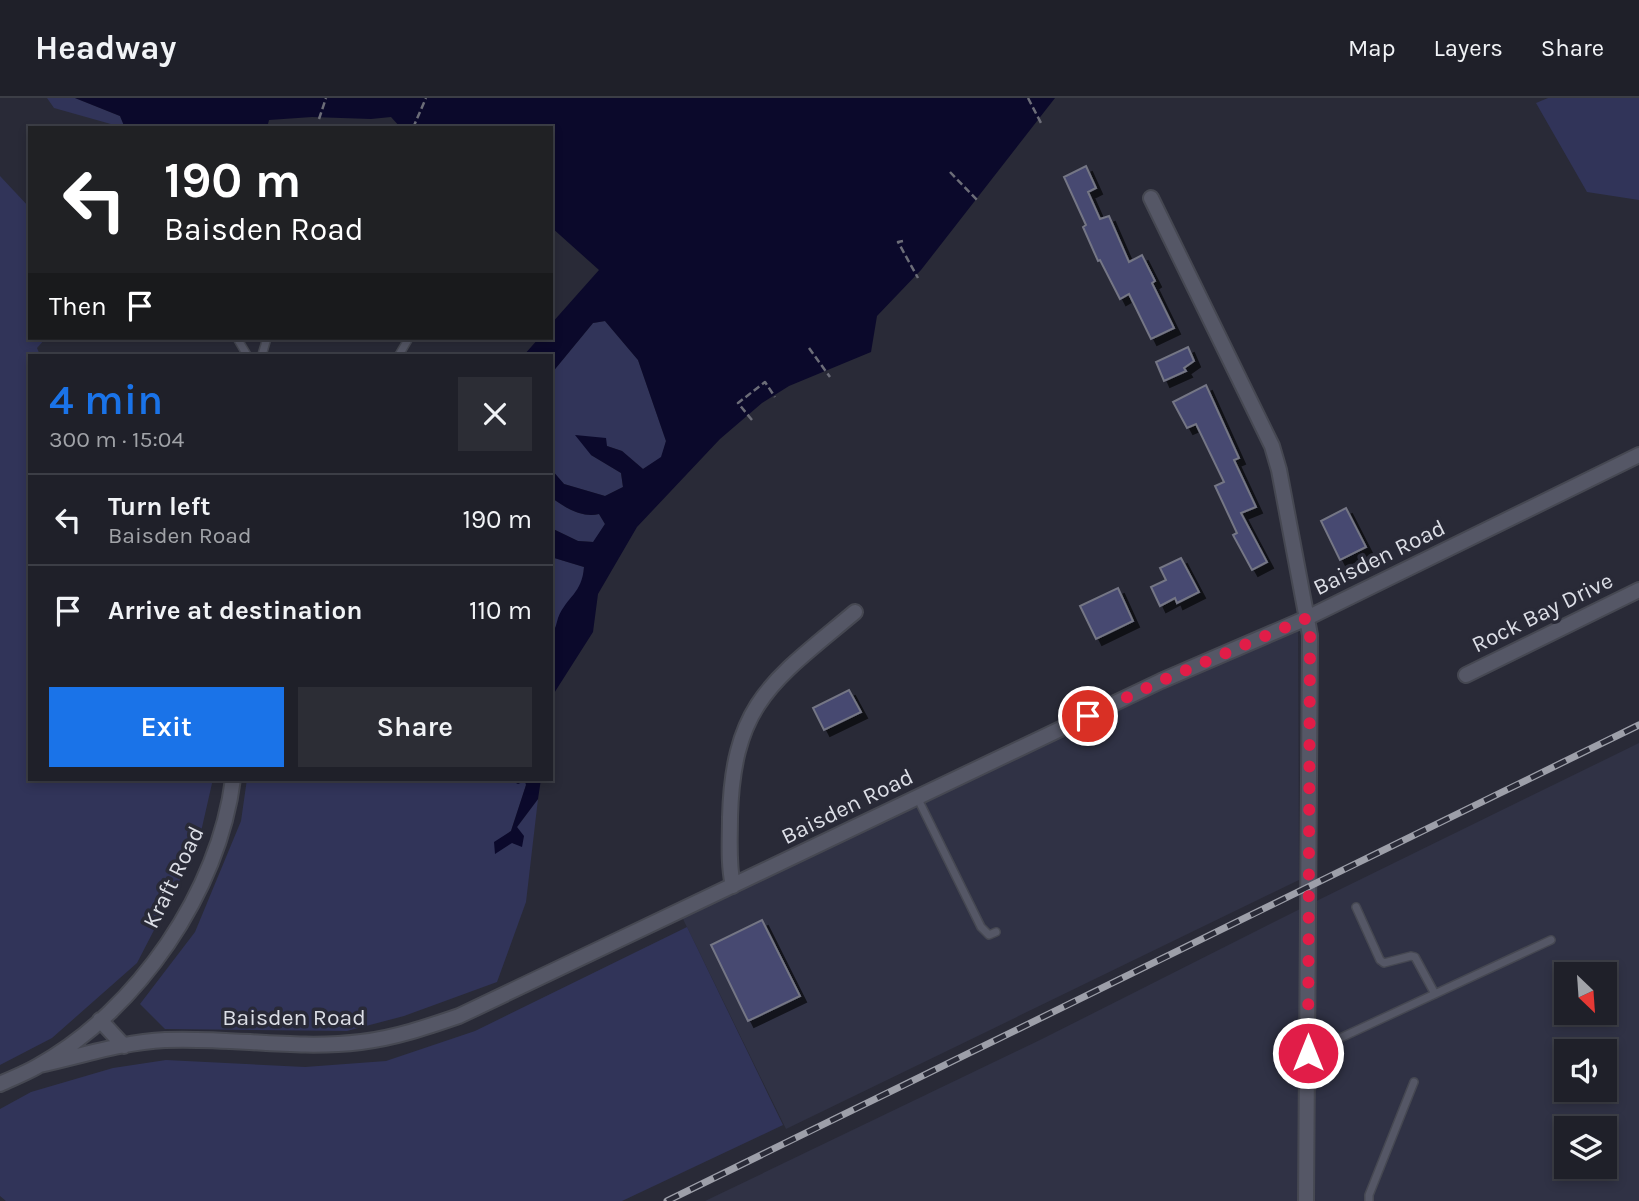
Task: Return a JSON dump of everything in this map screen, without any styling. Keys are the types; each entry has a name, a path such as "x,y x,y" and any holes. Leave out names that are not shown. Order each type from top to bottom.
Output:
{"street":[{"path":"1152,198 1272,446 1279,470 1310,635 1306,1201"},
{"name":"Baisden Road","path":"40,1065 124,1045 189,1040 333,1044 395,1037 435,1024 489,1003 1161,681 1307,618 1639,455"},
{"name":"Rock Bay Drive","path":"1466,675 1639,590"},
{"path":"733,886 729,868 731,796 737,751 755,707 780,675 855,612"},
{"name":"Kraft Road","path":"0,1084 40,1065 100,1020 137,984 177,932 218,842 233,781"},
{"path":"100,1020 124,1045"}],"lane":[{"path":"918,797 981,928 989,935 996,932"},
{"path":"1356,907 1380,960 1384,963 1415,957 1435,994"},
{"path":"1308,1053 1551,940"},
{"path":"1369,1201 1369,1195 1414,1082"}],"path":[{"path":"319,119 326,98"},
{"path":"414,126 426,98"},
{"path":"1028,98 1041,123"},
{"path":"950,172 977,200"},
{"path":"903,241 898,242 918,278"},
{"path":"810,348 830,377"},
{"path":"752,420 738,403 765,382 775,397"}],"shaded area":[{"path":"47,98 75,98 120,116 124,126 118,126 54,108"},
{"path":"75,98 1055,98 921,270 877,316 871,352 789,386 762,403 720,439 637,527 598,594 593,632 553,695 553,631 580,583 584,567 553,558 553,529 578,541 593,542 605,524 599,514 586,515 574,511 553,498 553,471 564,484 605,496 623,487 621,473 591,455 575,435 606,438 607,446 622,451 643,469 661,457 666,441 638,360 605,321 593,323 553,372 553,354 525,354 537,340 553,340 553,322 599,270 553,229 553,126 399,126 391,117 312,117 269,120 268,124 251,126 124,126 120,116"},
{"path":"1548,98 1639,98 1639,200 1587,192 1536,103"},
{"path":"0,176 28,206 28,340 44,340 37,348 40,354 28,354 28,781 213,781 198,845 137,963 52,1038 0,1065"},
{"path":"605,321 638,360 666,441 662,457 643,469 622,451 607,446 591,455 621,473 623,487 605,496 564,484 553,471 553,372 593,323"},
{"path":"553,498 574,511 586,515 599,514 605,524 594,542 578,541 553,529"},
{"path":"553,558 584,567 583,583 559,617 553,631"},
{"path":"1298,629 1299,880 786,1129 682,917 1196,672"},
{"path":"1639,743 1639,1201 705,1201 1042,1039"},
{"path":"247,781 525,781 511,831 500,839 522,846 517,827 538,799 526,902 497,982 404,1016 347,1031 165,1029 140,1004 195,932 241,821"},
{"path":"525,781 541,781 538,799 517,827 524,836 522,847 512,843 495,854 494,842 511,831"},
{"path":"687,927 783,1125 622,1201 6,1201 0,1196 0,1109 31,1092 113,1068 166,1060 305,1067 386,1061 475,1031"}],"building":[{"path":"1086,166 1096,188 1088,192 1100,219 1109,216 1129,262 1142,255 1174,328 1151,339 1129,294 1120,299 1100,260 1098,261 1083,227 1086,225 1064,177"},
{"path":"1188,347 1194,361 1184,368 1186,371 1164,381 1156,362"},
{"path":"1206,385 1239,458 1234,460 1256,507 1241,513 1267,562 1252,570 1233,535 1237,533 1215,486 1224,482 1196,424 1187,428 1173,402"},
{"path":"1346,508 1366,547 1340,560 1321,521"},
{"path":"1181,558 1199,592 1177,603 1175,598 1160,606 1151,587 1166,580 1160,568"},
{"path":"1118,588 1133,621 1096,639 1080,606"},
{"path":"849,690 861,712 824,730 813,708"},
{"path":"762,920 800,996 748,1021 711,945"}],"railway":[{"path":"667,1201 1639,725"}],"route":[{"path":"1088,716 1161,681 1307,618 1310,635 1308,1053"}]}
